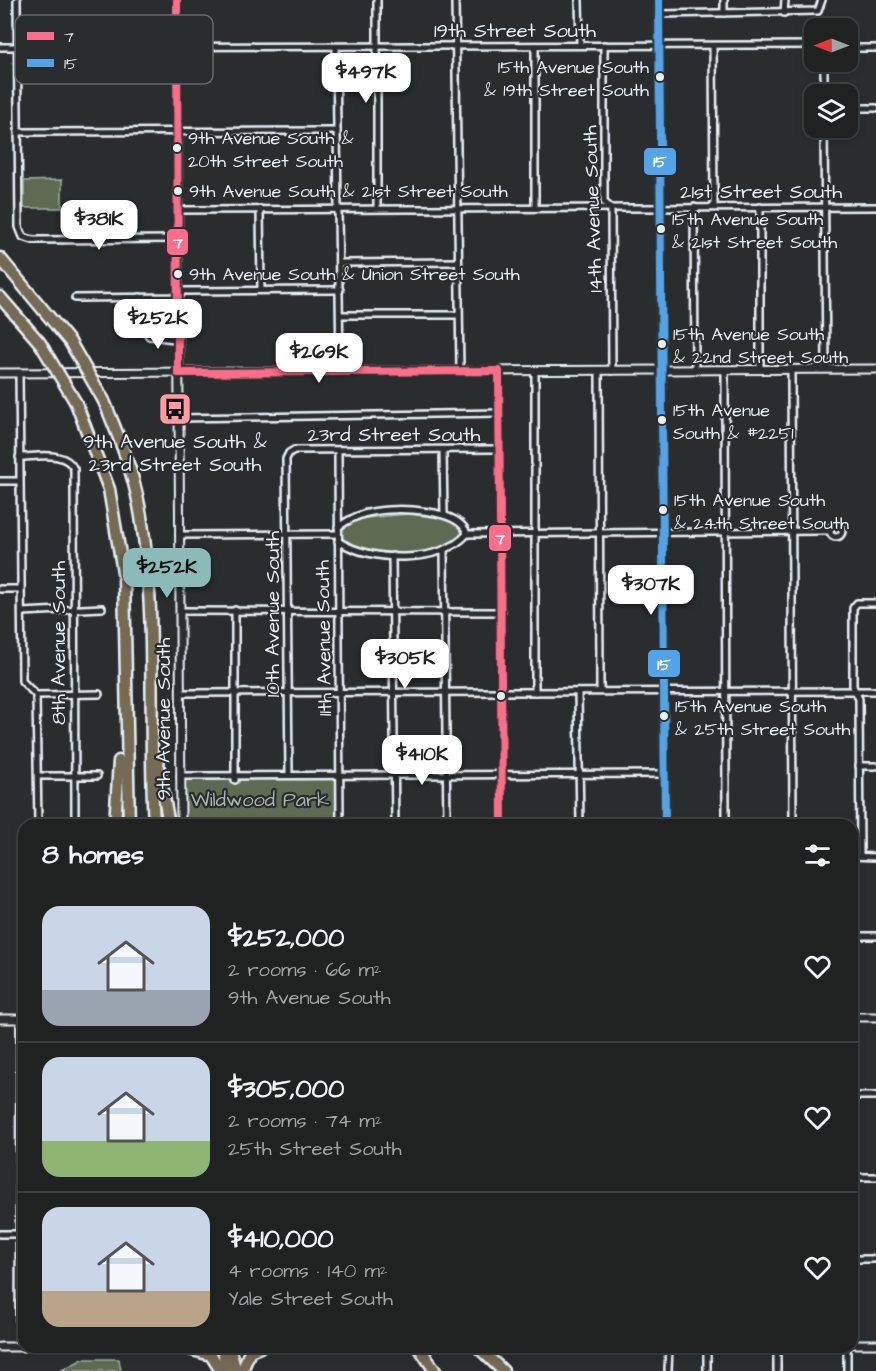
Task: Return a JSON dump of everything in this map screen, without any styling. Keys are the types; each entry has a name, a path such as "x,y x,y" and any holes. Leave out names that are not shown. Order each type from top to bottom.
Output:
{"highway":[{"path":"1,259 70,342 104,401 128,462 139,505 147,563 154,819"},
{"path":"0,297 40,343 76,403 106,480 118,529 124,578 129,819"},
{"path":"115,819 125,695"},
{"path":"150,714 168,819"},
{"path":"204,1353 211,1355 221,1371"},
{"path":"225,1353 226,1371"},
{"path":"233,1353 236,1371"},
{"path":"242,1371 249,1353"},
{"path":"423,1353 435,1371"},
{"path":"484,1353 500,1369"}],"street":[{"path":"17,0 17,15"},
{"path":"377,0 377,209"},
{"path":"455,0 460,372"},
{"path":"579,0 580,45"},
{"path":"659,0 665,819"},
{"path":"724,0 724,13"},
{"path":"784,0 784,13"},
{"path":"659,14 818,11 822,0"},
{"name":"14th Avenue South","path":"604,45 604,202 611,208 612,370"},
{"name":"19th Street South","path":"213,47 804,45"},
{"path":"535,46 535,208"},
{"path":"713,46 714,207"},
{"path":"336,47 340,372"},
{"path":"858,48 876,48"},
{"path":"18,84 19,227 23,237 33,240 178,239"},
{"name":"9th Avenue South","path":"177,84 181,819"},
{"path":"858,108 876,108"},
{"path":"18,132 337,131"},
{"path":"824,138 826,369"},
{"path":"694,207 695,370"},
{"path":"759,207 760,370"},
{"name":"21st Street South","path":"178,210 876,207"},
{"path":"260,209 261,291"},
{"path":"340,263 458,262"},
{"path":"75,298 178,297 183,291 340,290"},
{"path":"140,297 141,323 148,331 175,333 179,336"},
{"path":"340,315 458,315"},
{"path":"791,369 793,819"},
{"path":"0,373 876,369"},
{"path":"725,370 726,819"},
{"path":"499,371 502,819"},
{"path":"599,371 600,692"},
{"path":"535,372 535,692"},
{"path":"19,373 22,681 36,695 38,819"},
{"path":"179,418 500,413"},
{"name":"23rd Street South","path":"289,453 294,450 501,449"},
{"name":"11th Avenue South","path":"338,450 340,819"},
{"path":"443,450 444,515"},
{"name":"10th Avenue South","path":"289,453 286,459 289,775"},
{"name":"8th Avenue South","path":"19,457 63,457 70,461 74,470 75,819"},
{"path":"0,481 19,481"},
{"path":"179,535 287,535 338,531 353,518 378,510 419,510 444,515 465,526 467,534"},
{"path":"338,541 356,551 392,556 444,551 457,544 467,534 830,531"},
{"path":"444,551 447,819"},
{"path":"392,556 395,819"},
{"path":"0,589 20,589"},
{"path":"876,603 857,603 853,608 853,686 859,699 860,855 876,857"},
{"path":"22,612 102,609"},
{"path":"235,610 235,778"},
{"path":"180,611 502,612"},
{"path":"180,693 876,691"},
{"path":"578,692 580,819"},
{"path":"36,695 99,694"},
{"path":"859,766 876,766"},
{"path":"180,776 235,778 289,775 665,774"},
{"path":"39,776 97,776"},
{"path":"858,936 876,936"},
{"path":"858,1017 876,1017"},
{"path":"0,1019 18,1019"},
{"path":"858,1096 876,1096"},
{"path":"858,1177 876,1177"},
{"path":"0,1234 18,1234"},
{"path":"858,1259 876,1259"},
{"path":"858,1344 876,1344"},
{"path":"0,1347 18,1347"},
{"path":"668,1371 669,1353"},
{"path":"707,1353 707,1371"},
{"path":"777,1353 777,1371"},
{"path":"847,1353 847,1371"}],"green space":[{"path":"62,180 62,208 24,208 24,181"},
{"path":"408,514 441,518 463,526 465,535 445,547 408,554 377,553 351,547 343,541 341,534 343,526 356,519"},
{"name":"Wildwood Park","path":"340,775 340,819 181,819 180,776"},
{"path":"83,1359 119,1359 121,1371 60,1371"}],"transit line":[{"name":"7","path":"177,0 177,15"},
{"name":"15","path":"659,0 665,819"},
{"name":"7","path":"177,84 178,373 499,371 502,819"}],"place":[{"name":"15th Avenue South & 19th Street South","path":"660,77"},
{"name":"9th Avenue South & 20th Street South","path":"177,148"},
{"name":"9th Avenue South & 21st Street South","path":"178,191"},
{"name":"15th Avenue South & 21st Street South","path":"661,229"},
{"name":"9th Avenue South & Union Street South","path":"178,274"},
{"name":"15th Avenue South & 22nd Street South","path":"662,344"},
{"name":"9th Avenue South & 23rd Street South","path":"175,409"},
{"name":"15th Avenue South & #2251","path":"662,420"},
{"name":"15th Avenue South & 24th Street South","path":"663,510"},
{"name":"15th Avenue South & 25th Street South","path":"664,716"}]}
